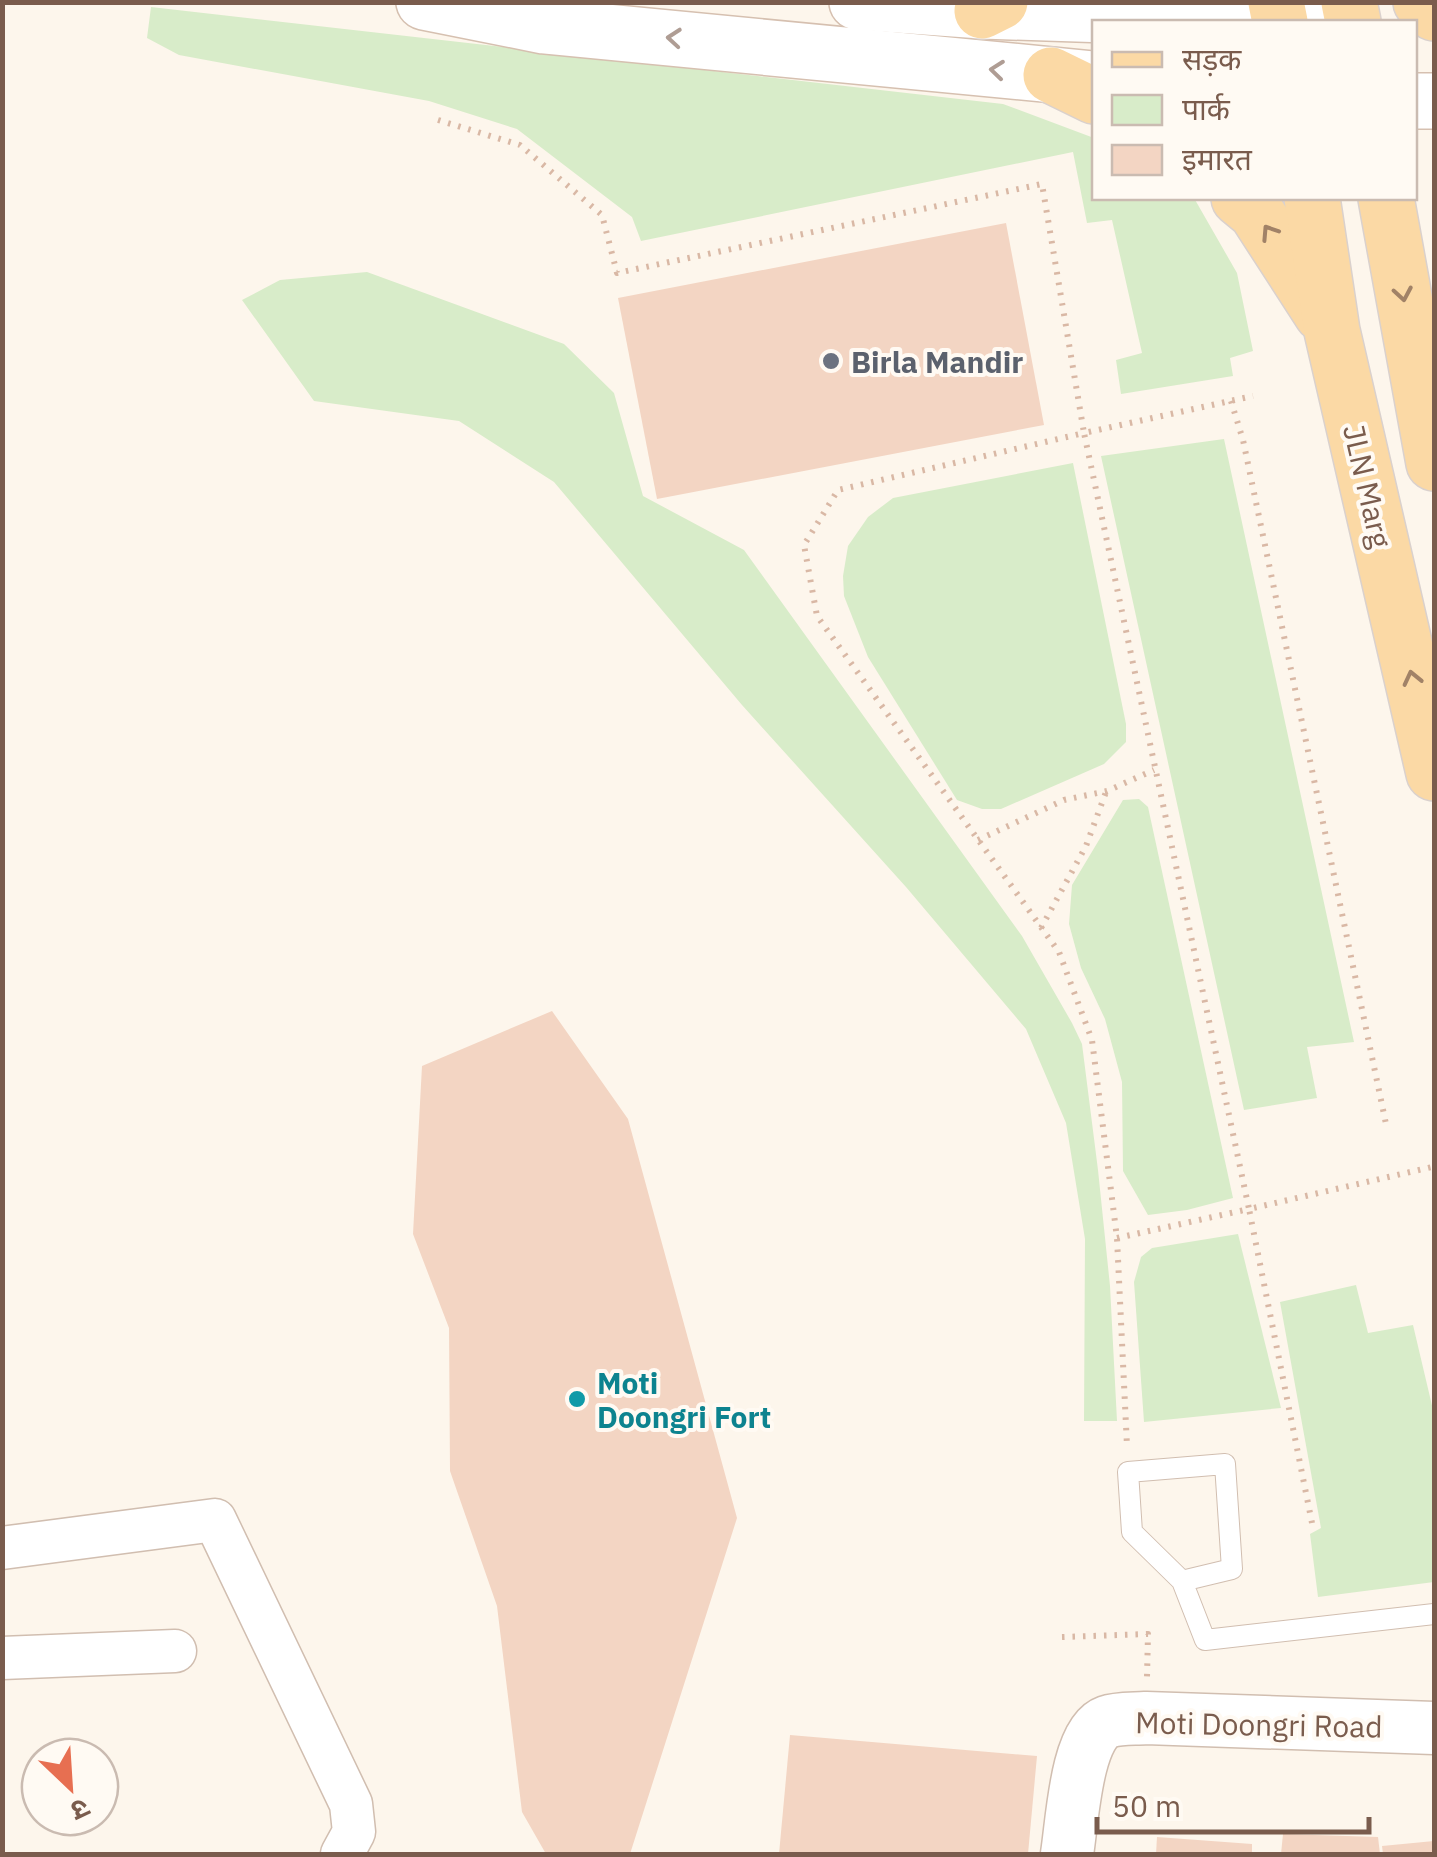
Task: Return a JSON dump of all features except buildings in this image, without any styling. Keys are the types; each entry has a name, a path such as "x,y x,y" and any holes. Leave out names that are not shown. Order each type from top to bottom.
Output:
{"main road":[{"path":"424,2 544,26 1080,83"},
{"path":"858,2 1289,17"},
{"path":"1421,2 1434,13"},
{"path":"1242,200 1256,212 1331,329"},
{"name":"JLN Marg","path":"1312,200 1331,329 1434,773"},
{"path":"1386,200 1426,372 1434,463"}],"street":[{"path":"2,1548 215,1520 351,1804 354,1832 342,1854"},
{"path":"2,1658 175,1651"},
{"name":"Moti Doongri Road","path":"1066,1854 1084,1746 1094,1730 1107,1722 1146,1718 1434,1728"}],"lane":[{"path":"1182,1581 1232,1569 1225,1464 1128,1472 1132,1532 1182,1581 1205,1640 1434,1614"}],"path":[{"path":"438,120 520,146 575,192 602,216 617,273 1042,184 1084,433 1312,1523"},
{"path":"1128,1472 1118,1238 1092,1040 1058,952 817,616 804,544 838,490 1253,396"},
{"path":"1231,401 1243,440 1386,1124"},
{"path":"978,840 1064,800 1106,791 1154,770"},
{"path":"1040,928 1086,846 1106,791"},
{"path":"1118,1238 1432,1167"},
{"path":"1062,1637 1148,1634 1146,1718"}],"green space":[{"path":"151,7 1003,104 1092,137 1092,200 1195,200 1237,273 1253,351 1230,358 1233,376 1121,394 1116,360 1142,353 1112,220 1087,223 1073,152 641,241 632,217 517,129 429,101 179,55 147,38"},
{"path":"367,272 564,344 614,393 643,496 744,550 1022,936 1082,1044 1110,1286 1117,1421 1084,1421 1085,1239 1066,1123 1026,1029 906,887 742,705 554,482 459,421 314,401 242,300 280,280"},
{"path":"1224,439 1354,1042 1307,1047 1317,1098 1244,1110 1101,456"},
{"path":"1073,463 1126,724 1126,742 1104,764 1001,809 982,809 957,800 868,657 844,596 848,546 868,517 893,498"},
{"path":"1139,799 1148,807 1233,1198 1148,1215 1123,1171 1122,1082 1105,1019 1081,968 1069,924 1072,885 1123,800"},
{"path":"1238,1234 1281,1408 1144,1422 1134,1282 1141,1257 1152,1248"},
{"path":"1356,1285 1368,1333 1413,1325 1434,1414 1434,1582 1318,1597 1310,1534 1321,1528 1280,1302"}],"place":[{"name":"Birla Mandir","path":"831,361"},
{"name":"Moti Doongri Fort","path":"577,1399"}]}
